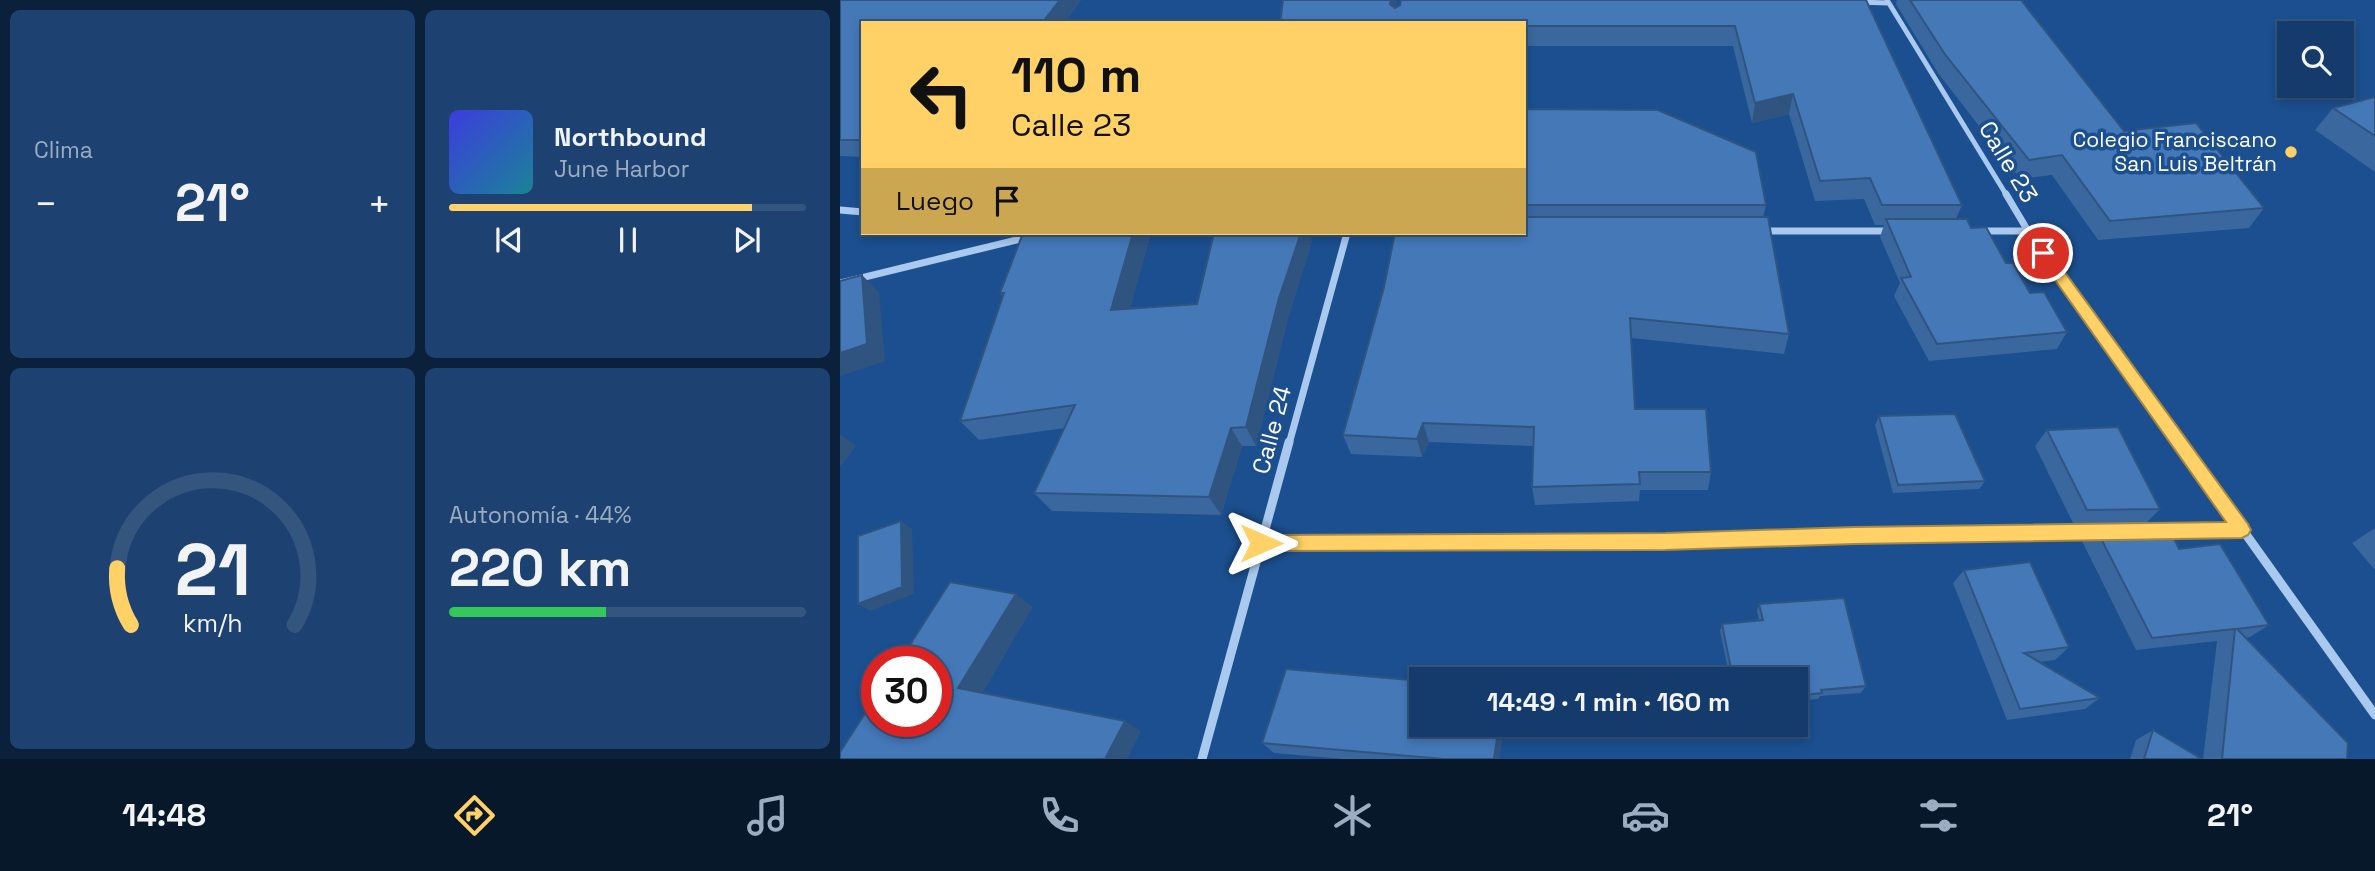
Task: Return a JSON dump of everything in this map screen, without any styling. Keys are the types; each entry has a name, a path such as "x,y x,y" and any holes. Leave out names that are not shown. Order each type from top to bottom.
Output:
{"street":[{"path":"1850,2 1887,1"},
{"name":"Calle 23","path":"1887,1 2028,231 2375,715"},
{"path":"840,210 861,212"},
{"path":"1748,231 1902,231"},
{"path":"1972,231 2028,231"},
{"path":"840,283 1037,235"},
{"name":"Calle 24","path":"1202,759 1346,235"},
{"path":"2159,531 2242,530"},
{"path":"1261,543 1665,542 2103,532"}],"building":[{"path":"840,0 1060,0 1044,21 861,21 861,140 840,140"},
{"path":"1283,0 1391,0 1390,4 1395,8 1400,5 1401,0 1866,0 1962,205 1882,205 1870,178 1820,181 1793,94 1755,103 1735,26 1526,26 1526,21 1280,21"},
{"path":"1910,0 2021,0 2124,131 2196,123 2264,208 2110,221 2062,155 2029,160 1944,53"},
{"path":"2375,97 2375,136 2333,108"},
{"path":"1526,109 1658,110 1756,152 1766,205 1526,205"},
{"path":"1526,217 1768,217 1789,334 1630,318 1635,409 1706,409 1711,472 1639,472 1640,484 1532,487 1534,427 1423,423 1417,439 1343,435 1384,287 1395,235 1526,235"},
{"path":"1886,219 1967,219 1971,228 1986,227 2006,263 2013,263 2030,293 2044,292 2067,332 1937,344 1901,278 1911,277"},
{"path":"1022,235 1132,235 1111,310 1197,304 1214,235 1300,235 1279,298 1246,427 1231,428 1209,497 1034,493 1075,405 960,421 1004,293 1000,293"},
{"path":"862,275 867,344 840,353 840,281"},
{"path":"1955,414 1985,481 1898,485 1879,416"},
{"path":"2118,427 2160,509 2087,510 2047,430"},
{"path":"901,521 902,587 858,604 858,536"},
{"path":"2167,524 2179,549 2220,544 2269,625 2237,629 2348,743 2347,759 2222,759 2235,629 2152,638 2094,525"},
{"path":"2030,562 2069,647 2024,653 2100,698 2020,709 1964,570"},
{"path":"950,582 1016,594 958,688 1125,721 1105,759 840,759 840,752 861,720 861,737 952,737 952,646 909,646"},
{"path":"1844,598 1866,686 1821,690 1822,693 1808,695 1808,667 1731,667 1722,624 1763,620 1759,604"},
{"path":"1286,669 1409,680 1409,737 1497,737 1494,759 1443,759 1262,743"},
{"path":"2153,730 2202,759 2144,759"}],"place":[{"name":"Colegio Franciscano San Luis Beltrán","path":"2291,152"}],"route":[{"path":"1261,543 1665,542 1854,535 2242,530 2043,253"}]}
